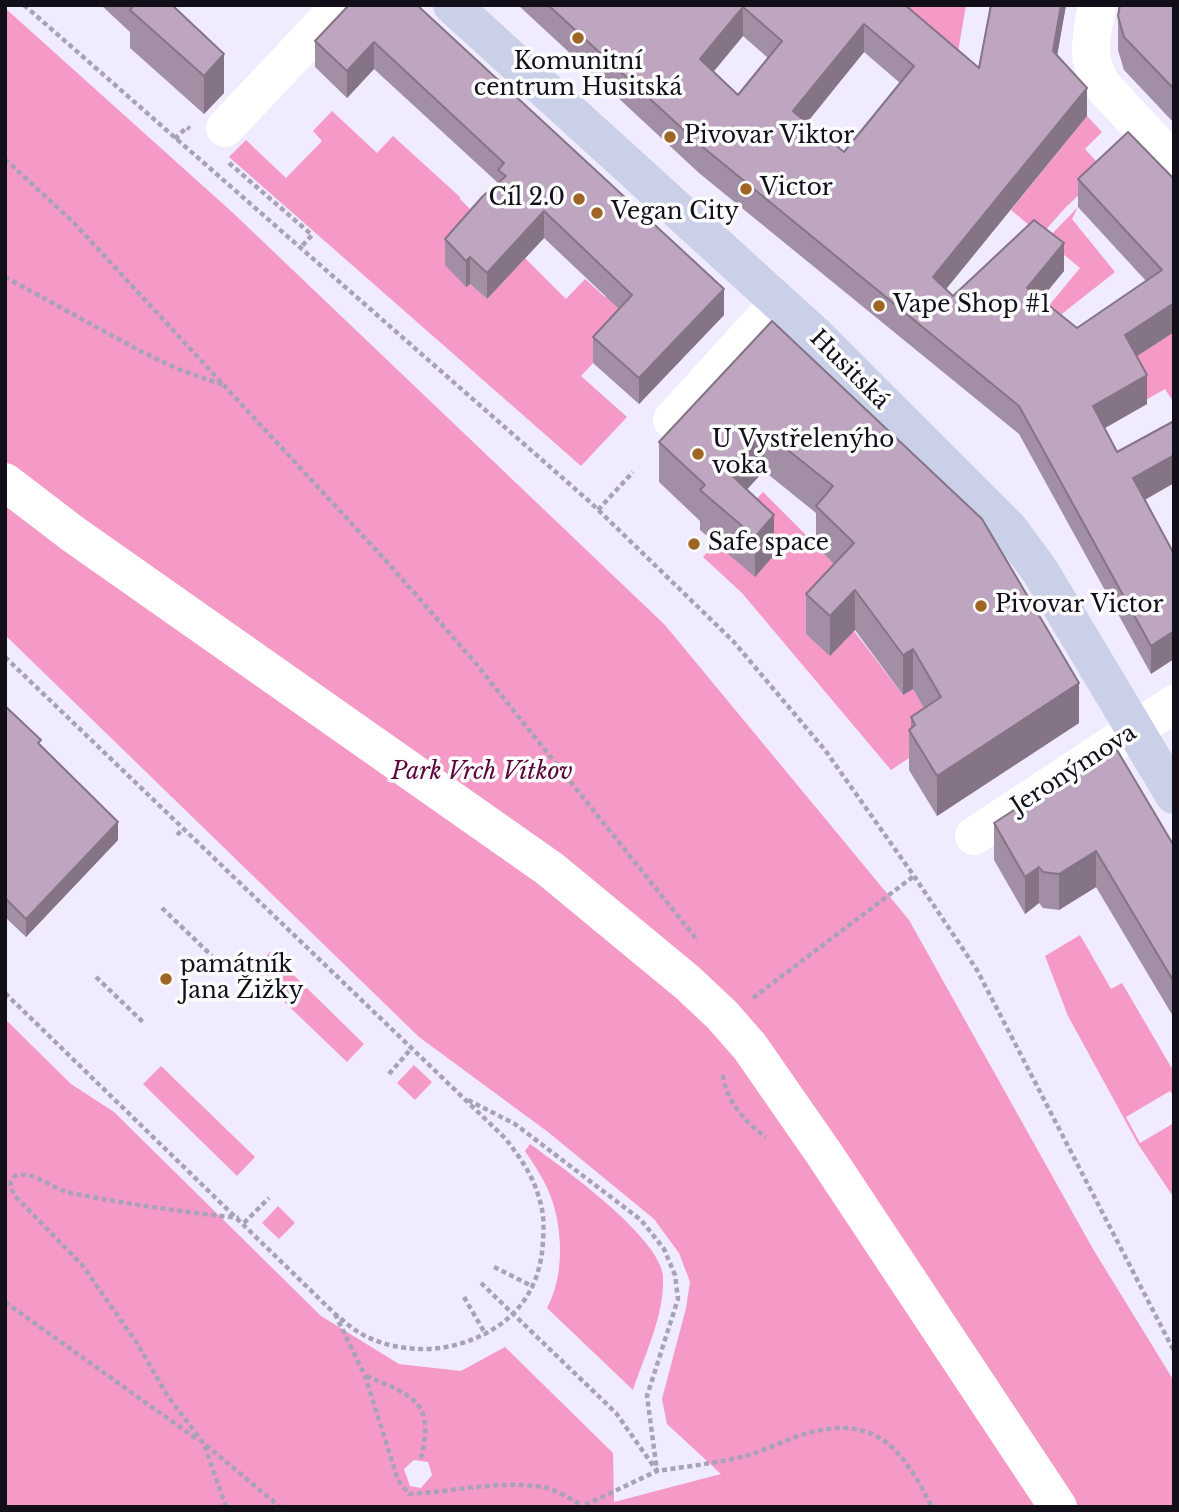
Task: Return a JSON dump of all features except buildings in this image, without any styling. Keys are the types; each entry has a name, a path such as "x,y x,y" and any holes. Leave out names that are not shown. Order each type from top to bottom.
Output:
{"main road":[{"name":"Husitská","path":"452,5 779,302 1010,530 1040,571 1174,795"}],"street":[{"path":"225,128 341,5"},
{"path":"1097,5 1091,41 1092,71 1174,163"},
{"path":"672,419 779,302"},
{"path":"5,482 73,534 550,869 688,983 722,1015 750,1047 825,1155 1058,1507"},
{"name":"Jeronýmova","path":"975,836 1174,704"}],"path":[{"path":"24,5 598,510 733,641 825,750 977,971 1174,1352"},
{"path":"175,139 187,127"},
{"path":"225,128 209,146 312,235 300,248"},
{"path":"5,159 74,223 389,564 473,660 705,949"},
{"path":"5,277 142,352 178,369 224,385"},
{"path":"598,510 633,472"},
{"path":"5,657 505,1138 519,1156 539,1197 543,1213 540,1271 534,1287 513,1314 486,1335 445,1348 422,1350 362,1334 335,1314 5,993"},
{"path":"177,835 183,829"},
{"path":"747,1002 914,876"},
{"path":"162,908 212,956"},
{"path":"96,977 145,1024"},
{"path":"388,1074 411,1049"},
{"path":"461,1097 515,1124 641,1220 664,1250 675,1275 678,1299 647,1396 657,1471"},
{"path":"226,1507 204,1444 167,1395 137,1343 82,1265 17,1198 11,1191 10,1184 15,1176 25,1174 68,1193 239,1218"},
{"path":"244,1223 268,1198"},
{"path":"494,1267 534,1287"},
{"path":"481,1283 616,1413 657,1471"},
{"path":"464,1297 486,1335"},
{"path":"5,1302 204,1444 280,1507"},
{"path":"335,1314 365,1376 398,1479 409,1494 451,1492 491,1485 544,1487 582,1506 657,1471 752,1454 808,1433 842,1427 875,1434 897,1450 916,1476 932,1507"},
{"path":"365,1376 408,1394 422,1407 427,1436 421,1461"}],"green space":[{"path":"872,5 966,5 954,76"},
{"name":"Park Vrch Vítkov","path":"5,8 232,212 665,625 909,920 1093,1249 1174,1381 1174,1507 5,1507 5,1019 71,1084 114,1112 321,1316 399,1364 461,1371 505,1347 613,1453 614,1502 721,1474 667,1424 662,1399 686,1308 690,1282 679,1253 654,1219 548,1132 419,1037 5,635","holes":["414,1460 428,1462 432,1475 421,1488 410,1486 404,1469"]},
{"path":"332,111 377,153 393,136 460,197 483,222 470,284 487,299 525,258 566,299 585,279 605,297 610,292 636,317 581,376 627,417 581,466 229,157 246,140 286,178 322,141 313,131"},
{"path":"1087,116 1102,132 1085,149 1098,163 1122,155 1066,207 1041,235 1011,210"},
{"path":"1078,207 1072,219 1115,272 1058,317 1047,308 1080,268 1046,240"},
{"path":"1174,332 1174,403 1165,389 1146,400 1125,364"},
{"path":"763,492 854,583 830,656 854,631 903,695 913,689 942,736 891,770 742,593 703,557"},
{"path":"1080,935 1111,989 1122,983 1174,1072 1174,1096 1170,1091 1126,1117 1140,1143 1174,1123 1174,1198 1138,1144 1068,1016 1045,956"},
{"path":"270,952 364,1044 347,1062 252,971"},
{"path":"414,1065 432,1082 415,1100 397,1083"},
{"path":"161,1066 255,1157 237,1176 143,1084"},
{"path":"530,1144 628,1223 658,1260 663,1276 661,1305 633,1390 547,1308 553,1296 559,1269 560,1240 550,1193 525,1151"},
{"path":"278,1206 295,1223 279,1239 262,1223"}],"place":[{"name":"Komunitní centrum Husitská","path":"578,38"},
{"name":"Pivovar Viktor","path":"670,137"},
{"name":"Victor","path":"746,189"},
{"name":"Cíl 2.0","path":"579,199"},
{"name":"Vegan City","path":"597,213"},
{"name":"Vape Shop #1","path":"879,306"},
{"name":"U Vystřelenýho voka","path":"698,454"},
{"name":"Safe space","path":"694,544"},
{"name":"Pivovar Victor","path":"981,606"},
{"name":"památník Jana Žižky","path":"166,979"}]}
